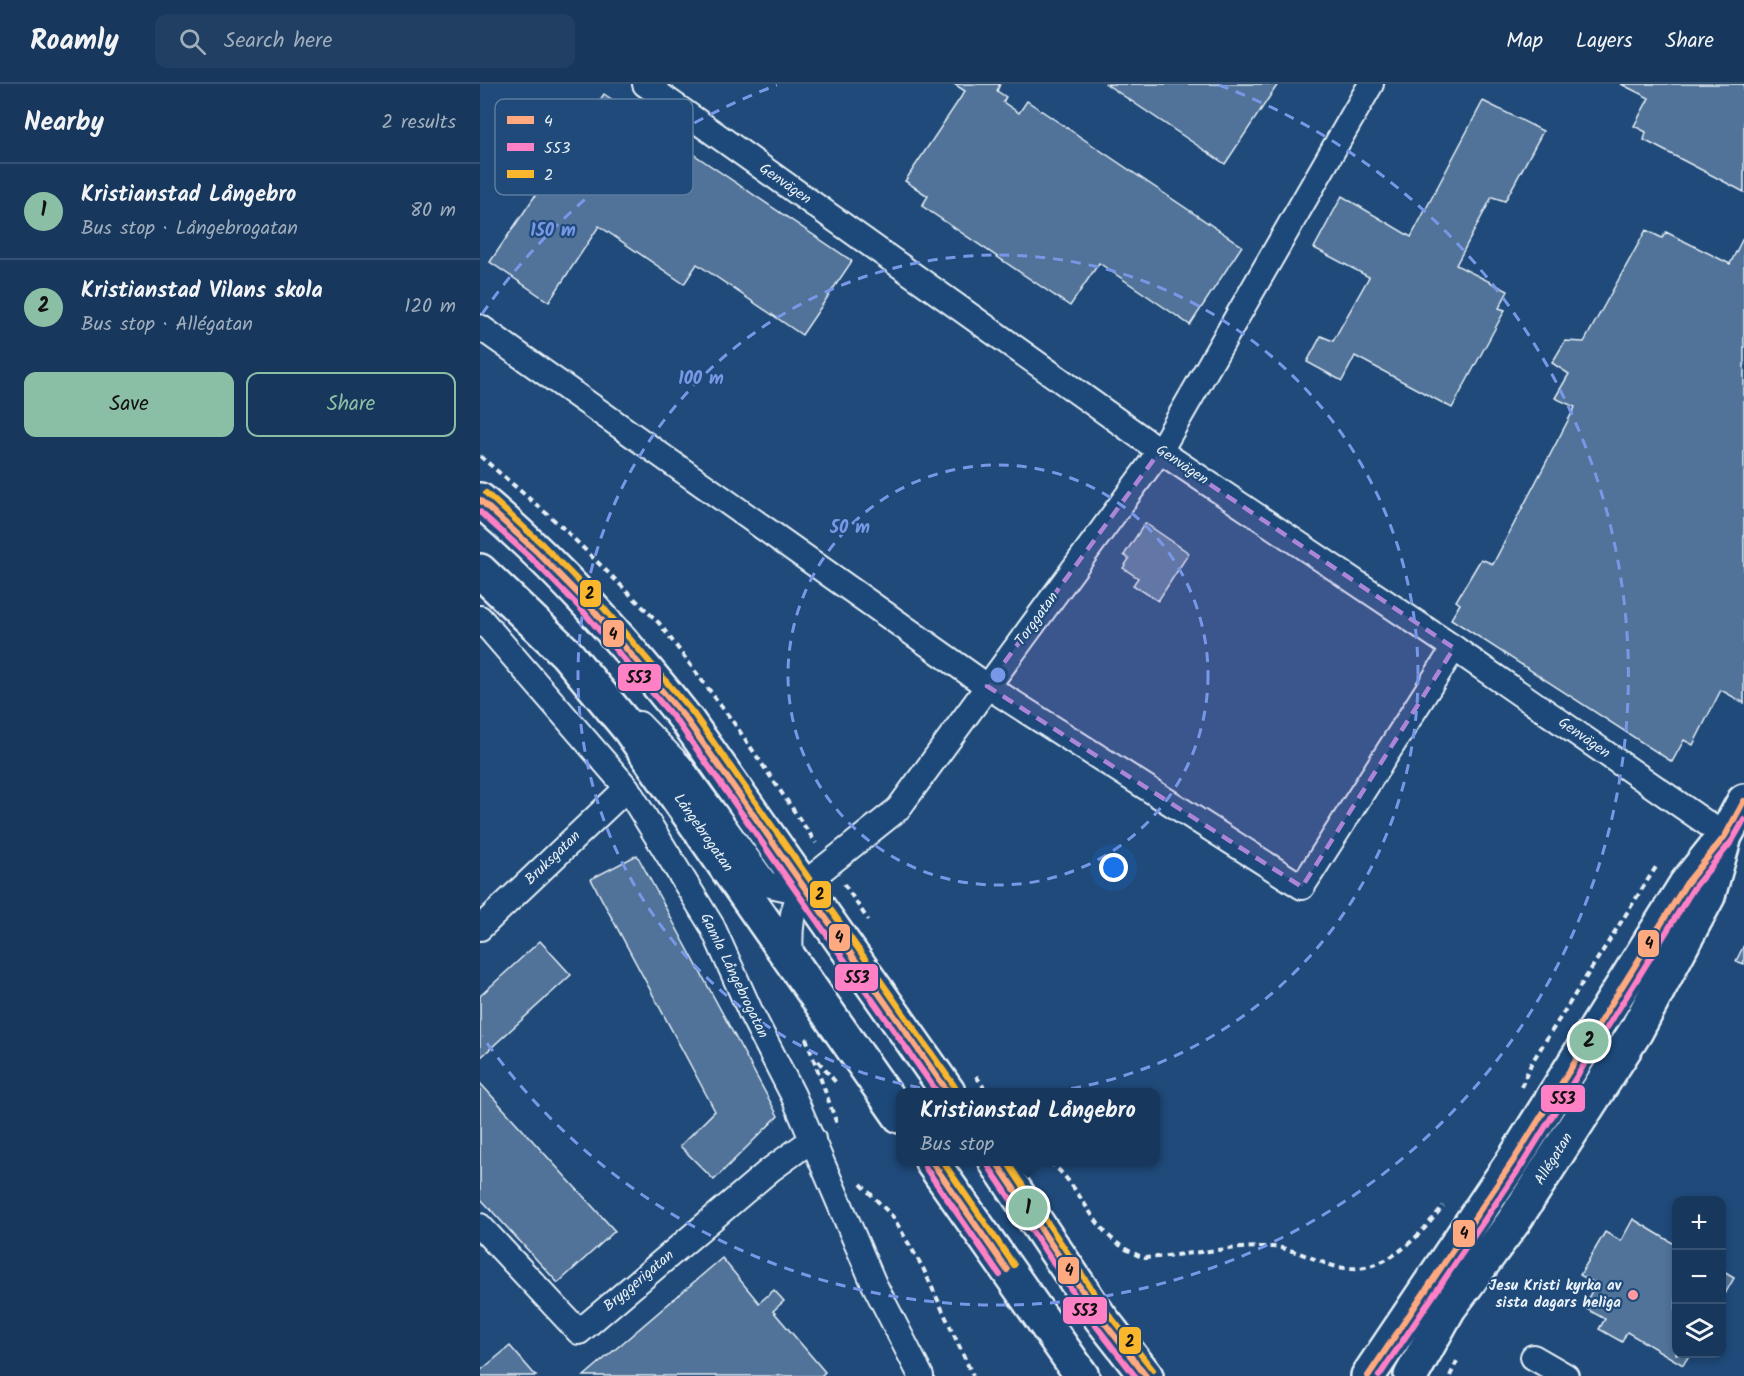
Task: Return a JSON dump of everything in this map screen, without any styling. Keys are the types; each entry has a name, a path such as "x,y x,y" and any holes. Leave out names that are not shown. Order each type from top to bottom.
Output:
{"main road":[{"path":"480,500 493,515 578,591 642,664 686,719 945,1088"},
{"name":"Långebrogatan","path":"480,571 566,653 630,730 896,1110"},
{"name":"Allégatan","path":"1368,1376 1515,1158 1686,884 1725,836 1744,801"},
{"name":"Allégatan","path":"1411,1376 1449,1308 1514,1221 1636,1031 1708,897 1725,836"},
{"path":"935,1166 1082,1376"},
{"path":"999,1166 1100,1317 1146,1376"}],"street":[{"name":"Genvägen","path":"645,84 666,99"},
{"name":"Torggatan","path":"804,884 898,809 1160,451 1371,84"},
{"name":"Genvägen","path":"693,118 1160,451 1454,648 1725,836"},
{"path":"480,327 987,686 1302,887 1454,648"},
{"name":"Gamla Långebrogatan","path":"480,618 627,788 712,926 751,1013 813,1139 874,1284 921,1376"},
{"path":"597,688 649,733 680,766 766,884 784,888 804,884"},
{"name":"Bruksgatan","path":"480,928 627,788"},
{"path":"791,958 789,928 794,904 804,884"},
{"name":"Bryggerigatan","path":"480,1226 579,1332 770,1170 813,1139"},
{"path":"1533,1357 1566,1376"}],"path":[{"path":"1519,1090 1532,1062 1656,867 1686,884"},
{"path":"801,1028 815,1058 840,1134"},
{"path":"1056,1166 1063,1172 1106,1236 1125,1251 1145,1258 1275,1247 1335,1267 1364,1269 1390,1259 1414,1239 1448,1198"},
{"path":"856,1175 861,1185 893,1217 923,1268 973,1376"}],"highlighted area":[{"path":"1160,451 1454,648 1302,887 987,686"}],"building":[{"path":"954,84 1000,84 997,91 1006,97 1003,102 1019,113 1027,101 1242,246 1190,325 1099,263 1070,306 922,206 928,196 905,181 965,91"},
{"path":"1106,84 1278,84 1225,164"},
{"path":"1621,84 1744,84 1744,192 1644,140 1646,132 1634,126 1649,98"},
{"path":"604,94 611,99 601,99"},
{"path":"1483,101 1543,131 1505,201 1492,197 1456,265 1508,291 1499,308 1505,310 1452,408 1355,356 1342,381 1307,362 1321,336 1333,341 1369,277 1314,248 1342,196 1411,237"},
{"path":"693,154 852,261 802,335 697,264 684,284 599,226 549,302 490,262 535,195 693,195"},
{"path":"1646,230 1662,238 1666,232 1730,264 1744,236 1744,703 1721,690 1693,745 1684,740 1672,762 1451,619 1460,604 1456,601 1481,559 1493,564 1575,407 1555,398 1569,374 1552,363 1565,341 1584,342"},
{"path":"1145,523 1189,553 1158,601 1133,585 1138,578 1123,568 1129,559 1124,555"},
{"path":"637,855 778,1116 714,1180 680,1146 715,1111 591,879"},
{"path":"540,941 571,975 480,1058 480,996"},
{"path":"1744,945 1744,964 1736,961"},
{"path":"480,1083 615,1231 558,1283 480,1198"},
{"name":"Jesu Kristi kyrka av sista dagars heliga","path":"1633,1219 1672,1243 1672,1358 1687,1358 1683,1365 1627,1332 1622,1342 1599,1329 1605,1319 1583,1307 1596,1284 1580,1275 1605,1232 1621,1241"},
{"path":"722,1258 759,1303 774,1290 784,1301 773,1311 825,1372 821,1376 584,1376"},
{"path":"1726,1273 1734,1278 1726,1292"},
{"path":"510,1346 536,1376 480,1376 480,1371"}],"transit line":[{"name":"2","path":"486,493 542,544 595,598 693,713 955,1087"},
{"name":"4","path":"480,500 536,551 588,604 686,719 945,1088"},
{"name":"553","path":"480,512 530,557 582,610 679,724 934,1088"},
{"name":"4","path":"1368,1376 1515,1158 1686,884 1725,836 1744,801"},
{"name":"553","path":"1379,1376 1523,1163 1693,889 1732,841 1744,820"},
{"name":"4","path":"935,1166 1007,1270"},
{"name":"2","path":"946,1166 1014,1265"},
{"name":"4","path":"999,1166 1100,1317 1146,1376"},
{"name":"2","path":"1010,1166 1107,1312 1153,1370"},
{"name":"553","path":"925,1167 1000,1275"},
{"name":"553","path":"989,1167 1093,1322 1135,1376"}],"place":[{"name":"Kristianstad Vilans skola","path":"1589,1041"},
{"name":"Kristianstad Långebro","path":"1028,1208"},
{"name":"Jesu Kristi kyrka av sista dagars heliga","path":"1633,1295"}]}
